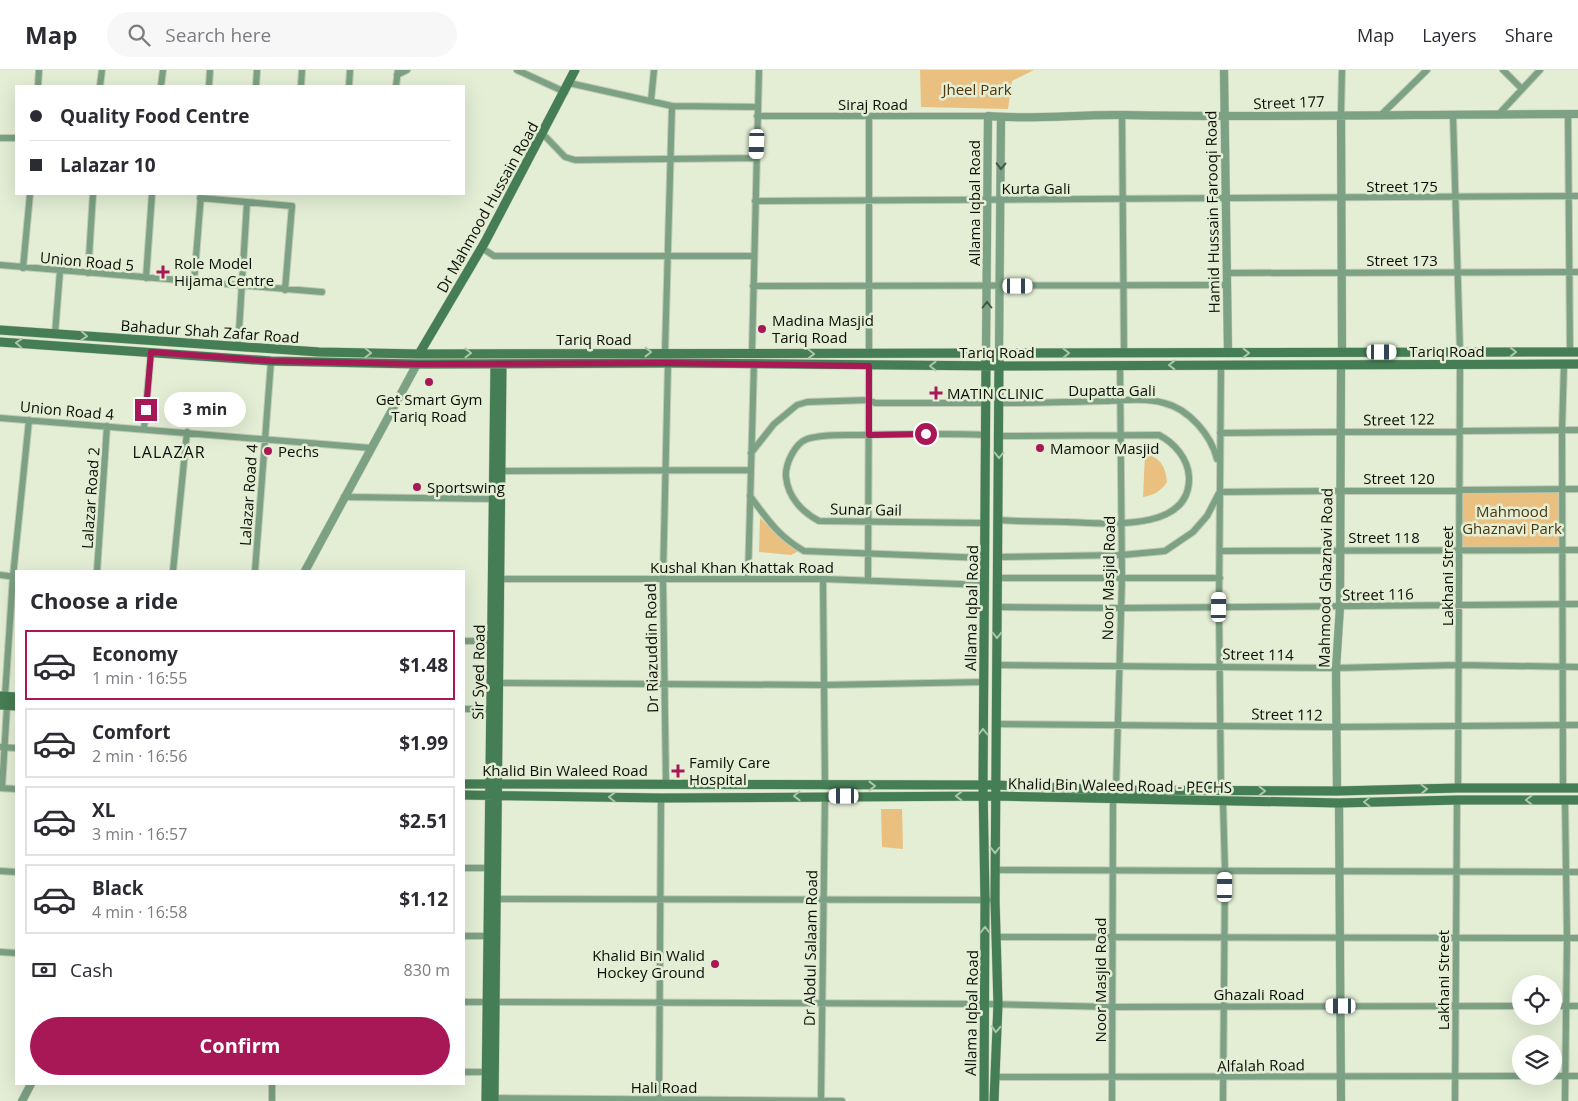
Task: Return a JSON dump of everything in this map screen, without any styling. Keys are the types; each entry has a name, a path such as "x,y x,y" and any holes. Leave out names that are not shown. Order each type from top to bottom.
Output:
{"main road":[{"name":"Dr Mahmood Hussain Road","path":"419,354 482,248 575,70"},
{"name":"Bahadur Shah Zafar Road","path":"0,330 319,352 419,354"},
{"name":"Bahadur Shah Zafar Road","path":"0,342 271,361 417,364"},
{"name":"Tariq Road","path":"419,354 665,352 869,354 1574,352"},
{"name":"Allama Iqbal Road","path":"994,1101 998,1004 997,937 990,900 995,870 999,353"},
{"name":"Allama Iqbal Road","path":"984,1101 990,900 983,796 986,354"},
{"name":"Tariq Road","path":"417,364 754,363 869,366 1578,364"},
{"name":"Sir Syed Road","path":"495,709 498,683 495,641 500,579 497,499 501,472 498,364"},
{"name":"Sir Syed Road","path":"490,1099 486,1072 496,899 489,868 498,784 495,641 498,364"},
{"path":"3,701 15,697"},
{"path":"3,701 15,706"},
{"name":"Khalid Bin Waleed Road","path":"465,784 666,784"},
{"path":"474,784 476,788 474,795"},
{"path":"497,796 502,790 498,784"},
{"name":"Khalid Bin Waleed Road - PECHS","path":"666,784 825,786 996,785 1223,802 1339,803 1458,800 1578,800"},
{"name":"Khalid Bin Waleed Road - PECHS","path":"661,798 1115,795 1222,791 1337,792 1458,788 1578,788"},
{"name":"Khalid Bin Waleed Road","path":"465,795 661,798"},
{"name":"Sir Syed Road","path":"492,982 488,936 493,884 497,796"},
{"name":"Sir Syed Road","path":"490,1099 491,1002"}],"street":[{"path":"38,85 39,70"},
{"path":"100,85 102,70"},
{"path":"161,85 162,70"},
{"path":"208,85 210,70"},
{"path":"256,85 257,70"},
{"path":"301,85 302,70"},
{"path":"349,85 350,70"},
{"path":"396,85 397,72 407,70"},
{"path":"517,70 565,92"},
{"path":"651,101 654,70"},
{"path":"752,353 759,70"},
{"name":"Hamid Hussain Farooqi Road","path":"1224,70 1228,353"},
{"path":"1342,70 1342,352"},
{"path":"1381,114 1427,70"},
{"path":"1502,70 1522,89"},
{"path":"1498,114 1540,70"},
{"path":"570,82 672,106 758,107"},
{"path":"665,352 672,106"},
{"name":"Street 177","path":"988,116 1122,115 1225,118 1341,114 1578,114"},
{"path":"1454,114 1460,352"},
{"path":"1568,114 1569,272 1574,352"},
{"path":"1122,115 1124,352"},
{"name":"Siraj Road","path":"758,116 988,116"},
{"path":"869,116 869,354"},
{"name":"Allama Iqbal Road","path":"986,354 988,116"},
{"name":"Allama Iqbal Road","path":"999,353 1001,117"},
{"path":"543,134 565,157 575,160 756,158"},
{"path":"0,138 15,138"},
{"path":"23,268 30,195"},
{"path":"88,273 93,195"},
{"path":"146,278 152,195"},
{"path":"194,282 200,196 292,206 284,290"},
{"name":"Street 175","path":"1226,200 1578,196"},
{"name":"Kurta Gali","path":"756,201 1226,200"},
{"path":"238,347 247,202"},
{"path":"482,248 494,256 668,254 754,256"},
{"name":"Union Road 5","path":"0,265 60,272 322,292"},
{"path":"55,334 60,272"},
{"name":"Street 173","path":"1227,273 1578,272"},
{"path":"754,286 1227,286"},
{"path":"144,429 151,352"},
{"name":"Lalazar Road 4","path":"255,570 271,361"},
{"name":"Dr Riazuddin Road","path":"666,784 663,579 668,363"},
{"path":"748,578 754,363"},
{"path":"306,570 417,364"},
{"name":"Lakhani Street","path":"1458,788 1460,364"},
{"path":"1564,364 1562,430 1564,550 1562,725 1564,788"},
{"path":"1221,365 1219,607 1222,791"},
{"name":"Mahmood Ghaznavi Road","path":"1337,792 1336,668 1341,549 1341,365"},
{"path":"868,579 869,366"},
{"name":"Noor Masjid Road","path":"1112,1101 1115,795 1119,726 1122,578 1120,366"},
{"path":"751,453 784,413 808,402 869,400 875,404 986,403"},
{"name":"Dupatta Gali","path":"999,403 1163,402 1180,409 1206,435 1215,451 1220,468"},
{"name":"Union Road 4","path":"0,418 371,448"},
{"path":"16,570 29,420"},
{"name":"Lalazar Road 2","path":"97,570 107,426"},
{"name":"Street 122","path":"1220,433 1578,430"},
{"path":"174,570 187,432"},
{"path":"998,520 1122,523 1147,521 1169,512 1180,503 1189,482 1187,464 1176,447 1159,435 1149,433 999,436"},
{"name":"Sunar Gail","path":"985,523 819,521 809,515 792,496 786,474 791,456 798,446 807,439 869,435 986,435"},
{"path":"501,472 751,470"},
{"name":"Street 120","path":"1220,492 1578,489"},
{"path":"998,557 1122,555 1165,551 1175,545 1207,516 1220,492"},
{"path":"750,496 771,526 786,541 804,551 985,558"},
{"path":"344,497 497,499"},
{"name":"Street 118","path":"1220,551 1341,549 1578,550"},
{"path":"0,575 15,577 3,701 1,788 15,789"},
{"path":"998,578 1220,578"},
{"name":"Kushal Khan Khattak Road","path":"500,579 868,579 985,585"},
{"path":"823,579 825,786"},
{"name":"Street 116","path":"998,607 1340,607 1578,604"},
{"path":"465,641 495,641"},
{"name":"Street 114","path":"997,665 1336,668 1458,665 1578,667"},
{"path":"498,683 824,685 984,682"},
{"path":"465,709 495,709"},
{"name":"Street 112","path":"996,724 1336,727 1578,725"},
{"path":"2,747 15,748"},
{"name":"Dr Abdul Salaam Road","path":"821,1101 825,796"},
{"path":"656,1100 662,1002 661,798"},
{"name":"Lakhani Street","path":"1455,1101 1458,800"},
{"path":"1565,800 1567,872 1565,1101"},
{"path":"1223,802 1226,871 1223,1101"},
{"path":"1339,803 1341,871 1341,1101"},
{"path":"465,868 489,868"},
{"path":"995,870 1578,872"},
{"path":"0,871 15,872"},
{"path":"496,899 990,900"},
{"path":"465,936 488,936"},
{"path":"997,937 1578,938"},
{"path":"0,952 15,953"},
{"name":"Ghazali Road","path":"465,1002 998,1004 1112,1007 1512,1006"},
{"path":"1565,1006 1578,1006"},
{"path":"465,1072 486,1072"},
{"name":"Alfalah Road","path":"994,1077 1512,1076"},
{"path":"1565,1076 1578,1076"},
{"path":"22,1101 30,1085"},
{"path":"272,1085 272,1101"},
{"name":"Hali Road","path":"490,1099 842,1101"}],"green space":[{"name":"Jheel Park","path":"920,70 1034,70 1012,81 1008,109 921,107"},
{"path":"1145,454 1159,460 1164,468 1167,482 1156,492 1143,497"},
{"name":"Mahmood Ghaznavi Park","path":"1563,490 1564,550 1459,550 1460,491"},
{"path":"760,518 788,545 799,551 791,555 759,552"},
{"path":"881,809 902,809 903,849 882,847"}],"place":[{"name":"Role Model Hijama Centre","path":"163,272"},
{"name":"Madina Masjid Tariq Road","path":"762,329"},
{"name":"Get Smart Gym Tariq Road","path":"429,382"},
{"name":"MATIN CLINIC","path":"936,393"},
{"name":"Mamoor Masjid","path":"1040,448"},
{"name":"Pechs","path":"268,451"},
{"name":"Sportswing","path":"417,487"},
{"name":"Family Care Hospital","path":"678,771"},
{"name":"Khalid Bin Walid Hockey Ground","path":"715,964"}],"district":[{"name":"LALAZAR","path":"169,452"}],"route":[{"path":"146,410 151,352 271,361 417,364 754,363 869,366 869,435 926,434"}]}
